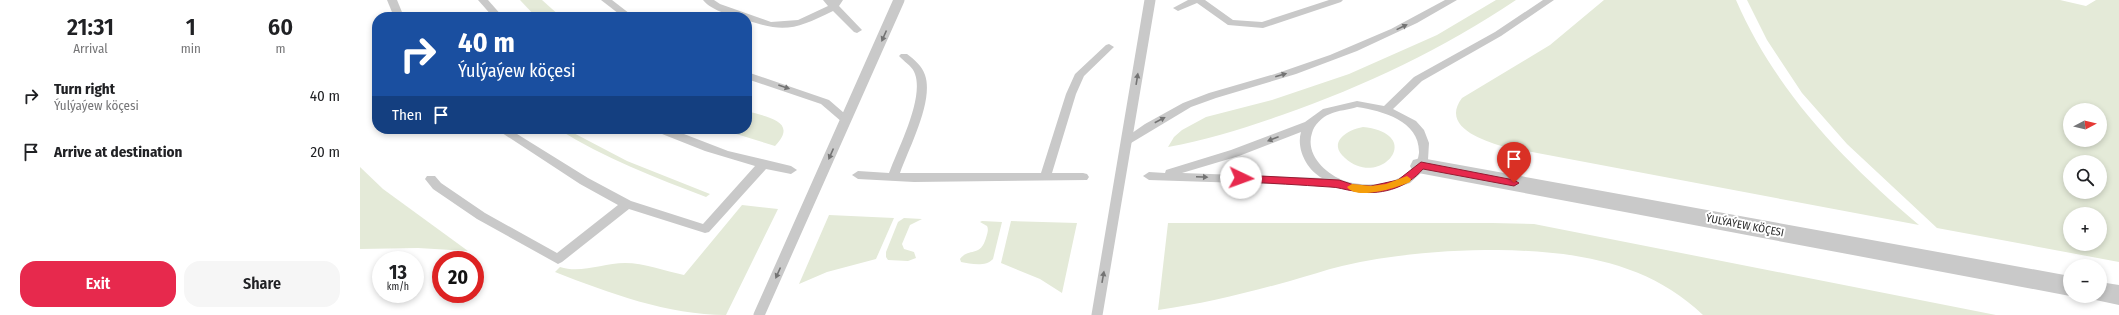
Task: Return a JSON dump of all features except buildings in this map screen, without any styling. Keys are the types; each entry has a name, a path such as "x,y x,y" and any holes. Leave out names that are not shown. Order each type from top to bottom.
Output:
{"street":[{"name":"ÝULÝAÝEW KÖÇESI","path":"1421,166 2063,285"},
{"path":"2107,293 2119,295"}],"lane":[{"path":"392,0 397,12"},
{"path":"482,0 493,12"},
{"path":"606,0 622,12"},
{"path":"708,0 717,6 734,12"},
{"path":"759,315 899,0"},
{"path":"1097,315 1150,0"},
{"path":"1178,8 1195,0"},
{"path":"1199,0 1231,23 1263,25 1338,0"},
{"path":"1127,140 1187,105 1204,98 1292,72 1345,52 1396,30 1452,0"},
{"path":"1386,109 1418,79 1498,34 1549,0"},
{"path":"752,19 770,25 800,23 834,2 857,30"},
{"path":"1045,177 1071,94 1080,74 1109,47"},
{"path":"893,177 920,103 921,78 917,67 904,56"},
{"path":"752,77 825,102 846,120"},
{"path":"1309,125 1304,135 1303,146 1306,157 1325,177 1339,184 1354,188 1387,187 1402,183 1413,175 1421,166 1424,155 1424,144 1419,133 1411,123 1400,115 1386,109 1357,104 1342,106 1318,117 1309,125 1235,153 1154,176 1339,184"},
{"path":"509,134 584,181 627,204 705,230 763,165"},
{"path":"672,134 692,143 737,159 791,170"},
{"path":"858,175 893,177 1083,177"},
{"path":"431,179 437,186 481,216 558,259 627,204"}],"green space":[{"path":"520,0 542,0 555,12 531,12"},
{"path":"1496,0 1516,0 1460,35 1373,79 1282,115 1211,137 1168,147 1174,137 1182,130 1206,117 1272,100 1349,74 1437,35"},
{"path":"1604,0 1736,0 1752,33 1771,65 1814,123 1864,176 1919,225 1505,147 1476,137 1460,125 1456,117 1457,108 1462,98 1550,45"},
{"path":"1747,0 2060,0 2086,6 2096,0 2119,0 2119,262 1937,228 1847,144 1802,93 1767,40"},
{"path":"752,112 778,121 782,126 784,131 782,138 775,146 736,134 752,134"},
{"path":"1363,127 1382,132 1392,139 1395,148 1391,157 1383,164 1372,168 1358,166 1345,158 1340,152 1338,147 1341,138 1351,131"},
{"path":"567,134 576,134 627,161 710,194 706,197 630,167"},
{"path":"360,167 383,189 468,251 418,248 360,249"},
{"path":"742,205 778,209 726,315 704,314 661,307 596,288 555,272 560,267 568,269 584,269 617,263 632,263 684,275"},
{"path":"829,215 894,218 876,259 827,272 799,284"},
{"path":"904,218 922,219 910,225 902,244 904,249 914,252 916,258 908,261 888,260 886,257 886,252 898,222"},
{"path":"1011,221 1077,223 1062,293 1040,279 1001,263"},
{"path":"980,222 1002,222 993,259 990,262 982,264 961,262 960,259 963,255 978,250 984,244 988,229 987,226"},
{"path":"1168,223 1534,224 1996,315 1703,315 1681,297 1658,282 1633,271 1581,257 1553,253 1498,250 1439,252 1381,258 1336,268 1224,298 1158,310"}],"slow traffic":[{"path":"1352,187 1371,189 1387,187 1402,183 1407,179"}],"route":[{"path":"1241,178 1339,184 1354,188 1371,189 1402,183 1413,175 1421,166 1514,183"}]}
